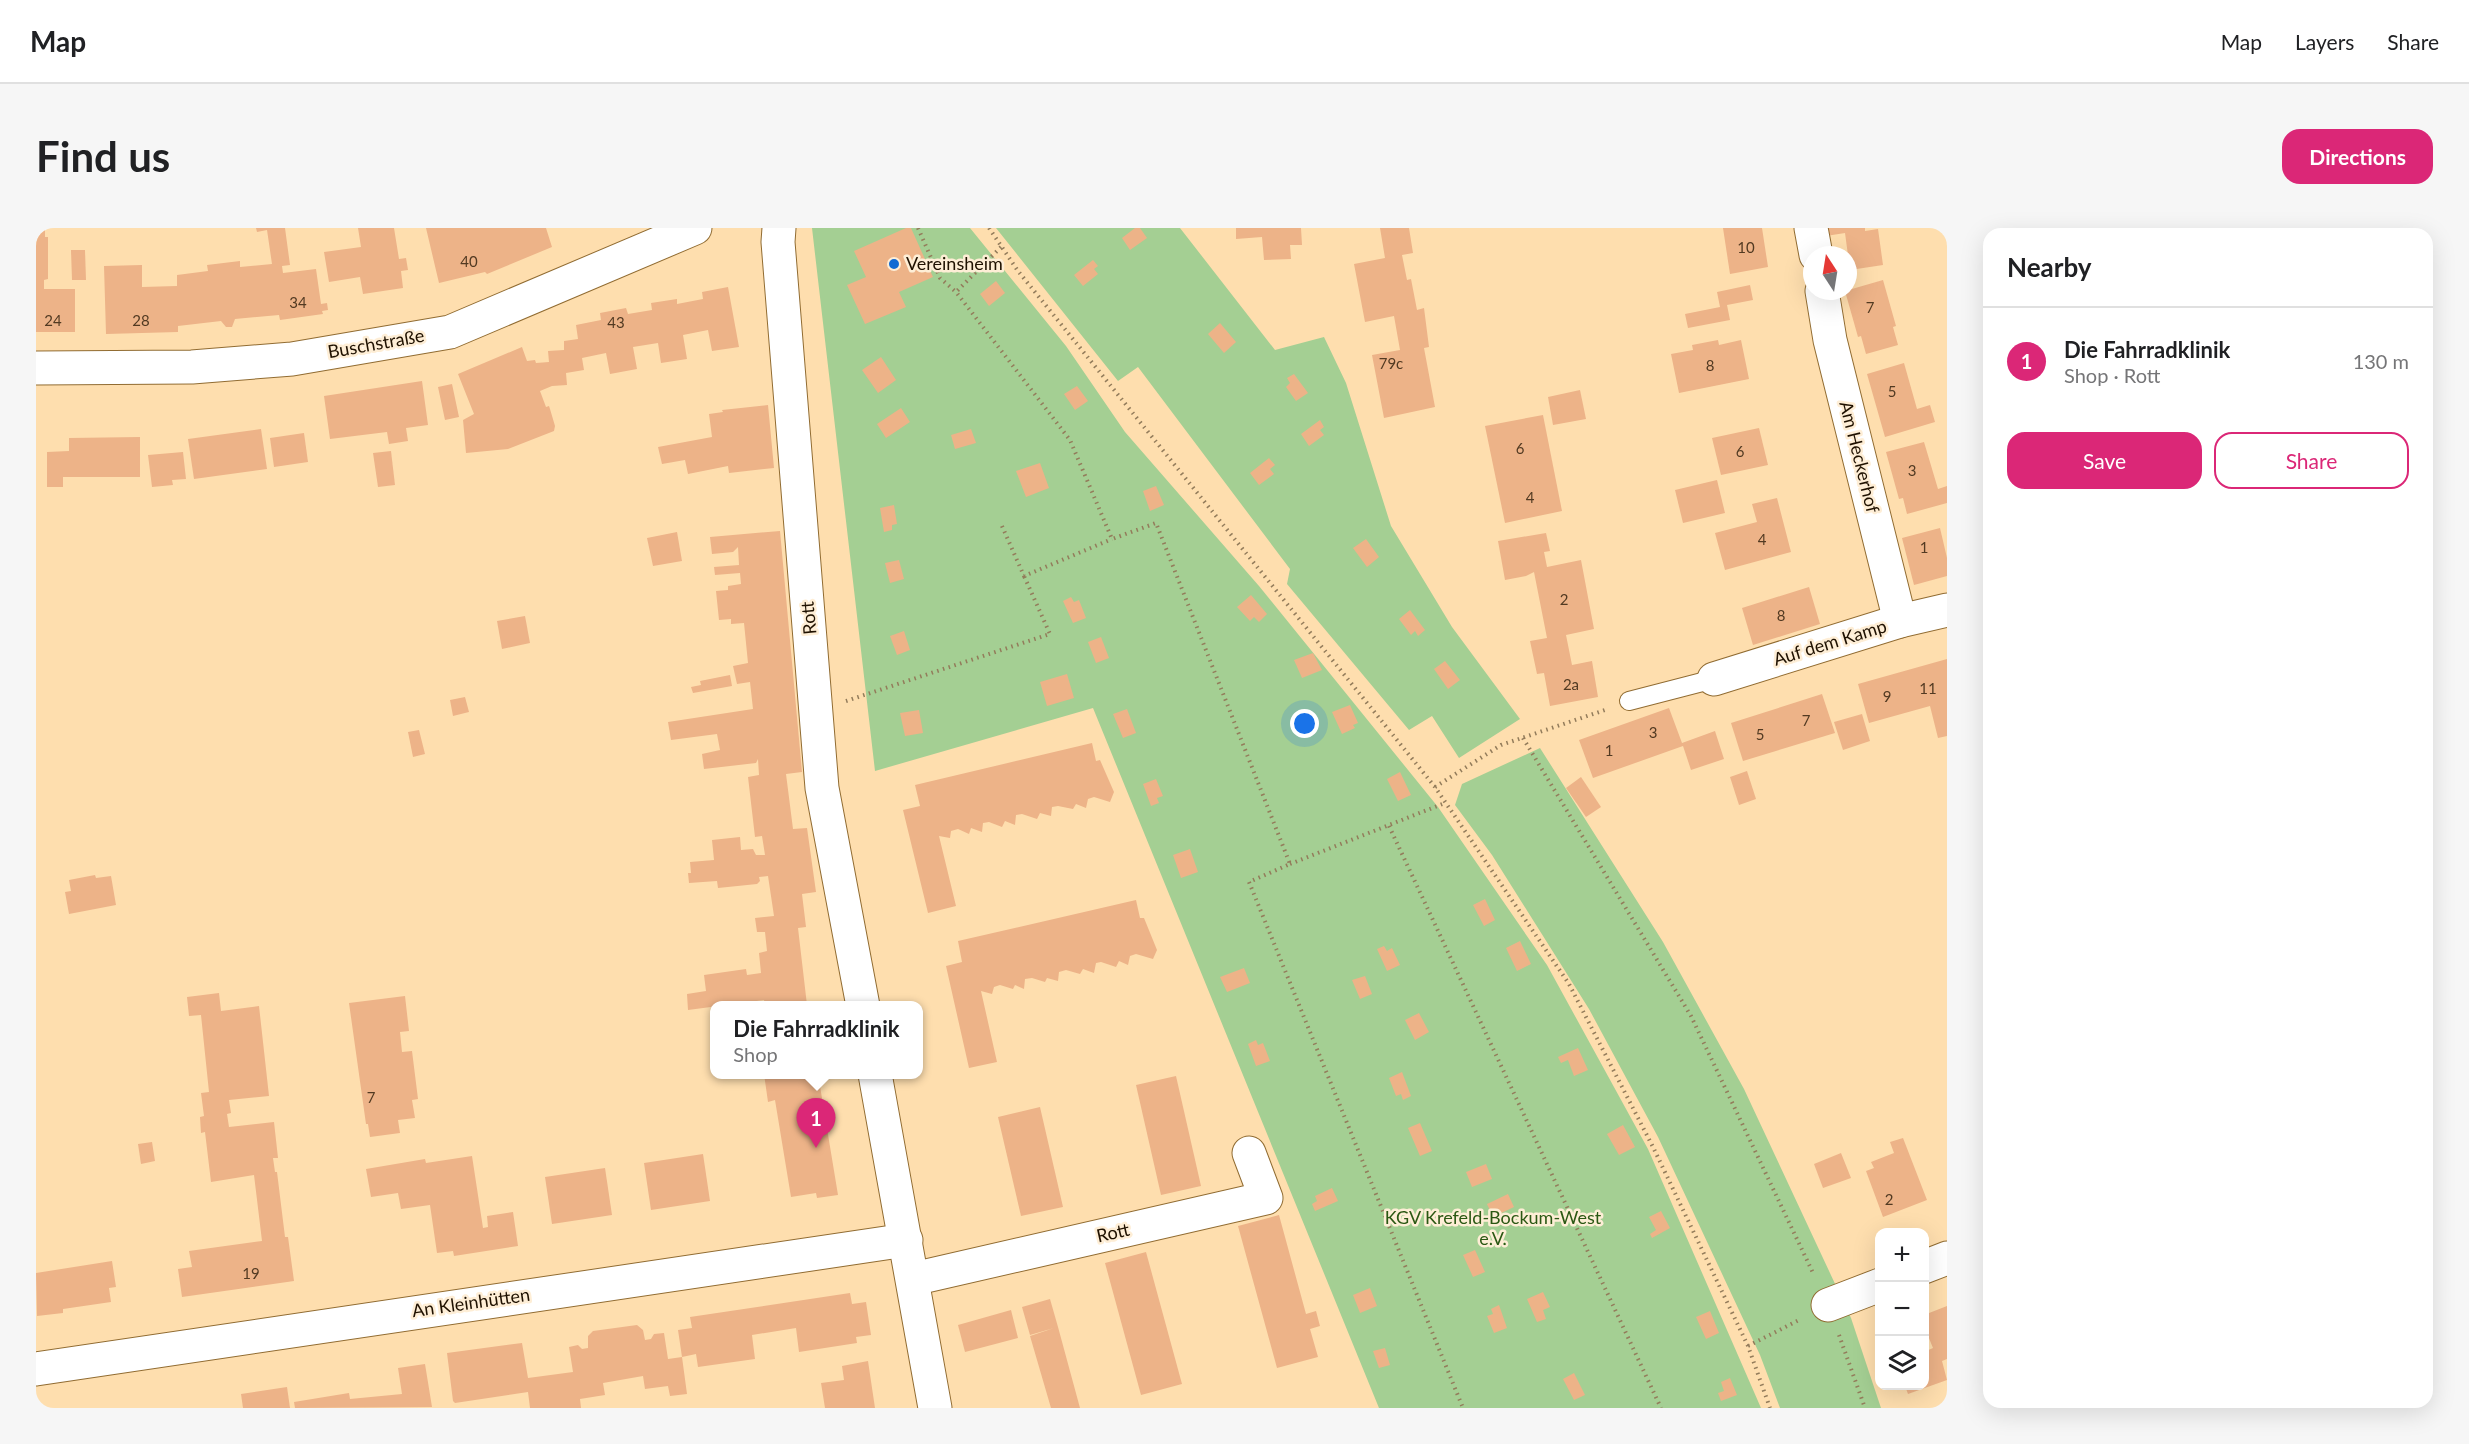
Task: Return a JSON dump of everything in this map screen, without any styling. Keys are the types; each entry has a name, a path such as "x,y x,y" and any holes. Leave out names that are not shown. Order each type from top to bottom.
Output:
{"street":[{"name":"Buschstraße","path":"36,368 192,367 292,359 450,332 695,228"},
{"name":"Rott","path":"779,228 778,242 822,788 862,1001"},
{"path":"1811,228 1814,246"},
{"name":"Am Heckerhof","path":"1823,300 1830,340 1900,621"},
{"name":"Auf dem Kamp","path":"1714,679 1900,621 1947,610"},
{"path":"876,1079 935,1408"},
{"name":"Rott","path":"913,1279 1266,1198 1249,1153"},
{"name":"An Kleinhütten","path":"36,1369 906,1240"},
{"path":"1929,1265 1947,1258"},
{"path":"1828,1305 1875,1287"}],"lane":[{"path":"1629,701 1714,679"}],"path":[{"path":"918,228 940,278 956,292 1070,440 1112,539"},
{"path":"989,228 1018,271 1434,787 1569,984 1653,1147 1748,1346 1770,1408"},
{"path":"956,292 1001,247"},
{"path":"1024,576 1156,523 1290,864"},
{"path":"816,710 1050,634 1002,526"},
{"path":"1434,787 1501,745 1629,701"},
{"path":"1523,738 1691,1016 1828,1305 1865,1408"},
{"path":"1446,803 1249,882 1463,1408"},
{"path":"1389,826 1661,1408"},
{"path":"1748,1346 1828,1305"}],"green space":[{"name":"KGV Krefeld-Bockum-West e.V.","path":"812,228 970,228 1066,346 1125,432 1259,586 1438,807 1547,965 1648,1149 1761,1408 1379,1408 1093,708 875,771"},
{"path":"996,228 1180,228 1275,350 1324,337 1346,383 1391,526 1452,627 1520,719 1459,758 1432,716 1409,730 1287,584 1290,569 1138,367 1118,381"},
{"path":"1540,748 1663,942 1744,1089 1851,1318 1881,1408 1780,1408 1760,1355 1658,1137 1589,1009 1492,855 1455,805 1462,784"}],"building":[{"path":"36,228 45,228 45,237 48,237 48,279 44,280 44,289 75,289 75,332 36,332"},
{"path":"256,228 285,228 290,265 282,266 283,273 316,269 321,304 327,303 328,310 322,311 323,314 280,320 279,315 235,319 232,327 226,327 221,321 178,326 178,332 106,334 104,266 142,265 142,287 177,286 177,275 208,271 207,265 240,261 240,267 272,264 267,230 257,232"},
{"path":"358,228 394,228 399,259 406,258 408,270 401,271 403,288 363,294 360,277 329,282 324,252 361,247"},
{"path":"426,228 546,228 552,247 487,274 485,272 439,283"},
{"name":"Vereinsheim","path":"906,228 911,228 933,277 899,292 906,307 865,324 847,285 866,277 854,251"},
{"path":"1135,228 1140,228 1147,238 1130,250 1122,238"},
{"path":"1236,228 1301,228 1302,245 1290,245 1291,259 1264,260 1262,237 1236,239"},
{"path":"1380,228 1409,228 1413,253 1402,255 1407,280 1411,279 1417,310 1424,308 1429,347 1424,348 1435,407 1384,418 1372,355 1400,350 1394,316 1365,322 1354,264 1385,258"},
{"path":"1723,228 1762,228 1768,267 1730,274"},
{"path":"1825,228 1865,228 1865,231 1878,229 1883,265 1857,269 1857,246 1847,246 1845,233 1826,236"},
{"path":"71,250 85,250 86,280 72,280"},
{"path":"1093,260 1098,266 1094,269 1098,274 1083,286 1074,275"},
{"path":"1883,280 1896,326 1893,327 1898,345 1866,354 1861,336 1858,337 1848,300 1857,300 1857,288"},
{"path":"996,281 1005,293 989,306 980,294"},
{"path":"1750,285 1753,300 1727,305 1730,320 1688,328 1685,314 1720,307 1717,292"},
{"path":"728,287 739,347 712,351 708,330 683,335 687,359 661,363 658,343 633,347 637,369 610,374 606,353 582,358 584,370 566,373 567,385 552,386 540,391 546,407 549,406 555,426 554,431 508,449 466,453 463,420 474,414 458,374 522,347 527,361 549,362 548,351 564,350 564,341 578,339 576,325 601,320 600,313 626,308 628,314 652,310 651,303 677,299 677,304 703,299 702,292"},
{"path":"1220,323 1236,342 1224,353 1208,334"},
{"path":"1718,340 1719,345 1741,340 1749,379 1679,393 1671,354 1693,350 1692,345"},
{"path":"881,357 896,380 878,393 862,370"},
{"path":"1904,363 1917,409 1930,405 1935,422 1885,437 1867,374"},
{"path":"1294,374 1308,393 1296,401 1286,387 1290,383 1287,378"},
{"path":"422,381 428,425 406,428 408,441 389,444 387,432 330,439 324,396"},
{"path":"452,384 459,417 445,420 438,387"},
{"path":"1077,386 1088,401 1075,410 1064,394"},
{"path":"1580,390 1586,419 1553,425 1548,397"},
{"path":"768,405 774,468 729,473 728,466 688,474 685,460 662,464 658,447 712,437 709,414 723,412 722,410"},
{"path":"901,408 910,422 886,438 877,424"},
{"path":"1543,415 1562,511 1505,523 1485,426"},
{"path":"1320,420 1324,427 1320,430 1324,435 1309,446 1301,434"},
{"path":"1759,428 1768,465 1721,475 1712,438"},
{"path":"261,429 267,469 194,479 188,439"},
{"path":"971,429 976,443 955,449 951,435"},
{"path":"304,433 308,462 274,467 270,438"},
{"path":"140,437 140,477 63,477 63,487 47,487 47,452 69,451 69,438"},
{"path":"1924,442 1938,489 1947,486 1947,503 1907,514 1903,498 1899,499 1886,452"},
{"path":"391,451 395,485 378,487 373,453"},
{"path":"183,452 186,479 172,480 173,485 152,487 148,455"},
{"path":"1269,458 1275,465 1270,469 1274,474 1259,485 1250,473"},
{"path":"1040,463 1049,488 1026,497 1016,471"},
{"path":"1717,480 1725,513 1683,523 1675,490"},
{"path":"1156,486 1164,505 1150,511 1143,491"},
{"path":"1777,498 1791,552 1725,570 1715,533 1757,522 1752,504"},
{"path":"894,505 897,524 892,525 892,530 884,532 880,508"},
{"path":"1940,528 1947,558 1947,576 1914,585 1902,538"},
{"path":"780,531 802,772 786,774 793,829 807,828 816,892 802,894 806,927 798,928 807,1001 710,1001 710,1007 688,1010 687,994 706,991 704,975 746,969 747,975 761,973 759,953 767,951 765,932 757,932 755,918 774,916 768,876 759,877 760,881 757,884 718,888 717,881 689,883 690,862 714,860 712,840 740,837 741,850 753,849 756,855 765,855 762,836 755,837 748,777 759,775 758,759 756,763 704,769 702,754 720,750 717,734 671,740 668,722 753,709 750,682 737,684 733,666 748,663 744,623 731,624 731,619 719,620 716,591 728,590 728,586 741,584 740,573 715,575 714,567 739,565 738,547 733,552 712,554 710,537"},
{"path":"677,532 682,561 653,566 647,538"},
{"path":"1546,533 1550,551 1544,552 1547,567 1581,560 1594,629 1566,635 1572,665 1592,661 1598,697 1550,706 1544,673 1537,674 1530,641 1547,638 1534,572 1505,580 1498,541"},
{"path":"1366,539 1379,557 1367,567 1353,548"},
{"path":"899,560 904,579 890,583 885,563"},
{"path":"1809,587 1820,624 1753,645 1742,608"},
{"path":"1251,595 1267,614 1259,622 1254,617 1250,621 1237,607"},
{"path":"1071,597 1074,602 1079,600 1086,618 1073,623 1063,601"},
{"path":"1410,610 1425,630 1418,636 1415,631 1411,635 1399,619"},
{"path":"525,616 530,643 502,649 497,621"},
{"path":"904,631 910,650 897,655 890,636"},
{"path":"1101,637 1109,658 1096,663 1088,642"},
{"path":"1313,653 1322,670 1302,678 1294,660"},
{"path":"1947,659 1947,736 1938,738 1930,706 1869,723 1858,684"},
{"path":"1445,661 1460,680 1448,689 1434,669"},
{"path":"1067,674 1074,698 1047,706 1040,682"},
{"path":"730,675 732,686 693,693 691,687 701,685 700,681"},
{"path":"1822,694 1835,733 1743,761 1731,723"},
{"path":"465,697 469,712 453,716 450,700"},
{"path":"1350,705 1358,723 1353,725 1355,728 1342,734 1332,712"},
{"path":"1669,708 1682,743 1715,731 1724,759 1691,770 1683,746 1593,778 1579,740"},
{"path":"1127,709 1136,733 1123,738 1113,714"},
{"path":"919,710 923,733 905,736 900,713"},
{"path":"1862,714 1870,741 1843,750 1834,722"},
{"path":"419,730 425,754 413,757 408,732"},
{"path":"1092,743 1096,761 1100,760 1114,792 1110,802 1094,797 1088,799 1086,808 1076,804 1073,809 1052,807 1051,816 1040,813 1037,819 1022,814 1016,815 1015,825 1005,821 1002,827 989,822 983,823 982,832 971,828 969,834 958,829 951,831 950,838 939,836 956,906 928,913 903,810 920,806 915,785"},
{"path":"1747,771 1756,799 1739,805 1730,777"},
{"path":"1400,772 1411,795 1398,801 1387,779"},
{"path":"1581,777 1601,807 1586,817 1566,788"},
{"path":"1156,779 1163,796 1157,798 1159,803 1151,806 1143,784"},
{"path":"1190,849 1198,872 1181,878 1173,855"},
{"path":"95,875 96,878 111,876 116,905 69,914 65,892 71,891 69,880"},
{"path":"1485,899 1495,920 1484,926 1473,905"},
{"path":"1136,900 1140,918 1144,918 1157,950 1153,959 1136,954 1130,956 1128,965 1119,961 1116,967 1101,962 1096,963 1094,973 1083,969 1080,974 1066,970 1059,972 1058,981 1047,978 1045,982 1032,978 1025,979 1024,989 1015,985 1013,989 1000,985 994,987 992,994 981,991 997,1062 969,1068 946,966 962,962 958,941"},
{"path":"1520,941 1531,964 1517,971 1506,948"},
{"path":"1384,946 1387,951 1392,948 1400,965 1387,971 1377,949"},
{"path":"1244,968 1250,983 1227,992 1220,977"},
{"path":"1365,976 1372,994 1360,999 1352,980"},
{"path":"219,993 221,1011 259,1006 269,1096 229,1100 231,1113 227,1114 229,1127 274,1122 278,1158 273,1158 294,1281 182,1297 178,1269 192,1267 189,1251 262,1241 254,1175 211,1182 205,1132 201,1133 200,1117 204,1116 201,1093 209,1092 201,1015 189,1016 187,997"},
{"path":"405,996 409,1031 400,1032 402,1052 412,1051 418,1099 412,1100 415,1118 398,1120 400,1133 370,1137 368,1124 366,1124 349,1003"},
{"path":"1419,1013 1429,1032 1415,1040 1405,1020"},
{"path":"1256,1040 1258,1045 1263,1043 1270,1061 1256,1066 1248,1044"},
{"path":"1578,1048 1588,1070 1574,1076 1568,1060 1561,1063 1558,1057"},
{"path":"1402,1072 1411,1096 1403,1100 1401,1094 1396,1096 1389,1078"},
{"path":"1176,1076 1201,1186 1161,1195 1136,1085"},
{"path":"765,1079 819,1079 838,1195 817,1198 816,1193 791,1197 775,1100 768,1102"},
{"path":"1040,1107 1063,1207 1021,1216 998,1117"},
{"path":"1420,1123 1432,1151 1420,1156 1408,1128"},
{"path":"1623,1125 1635,1147 1619,1155 1607,1134"},
{"path":"1903,1138 1927,1200 1883,1217 1866,1171 1874,1168 1871,1162 1894,1153 1890,1142"},
{"path":"152,1142 155,1161 141,1164 138,1144"},
{"path":"1841,1153 1851,1178 1823,1188 1814,1164"},
{"path":"703,1154 710,1201 651,1210 644,1163"},
{"path":"472,1156 483,1228 488,1227 487,1216 513,1212 518,1246 454,1256 453,1251 437,1253 430,1205 401,1209 398,1193 371,1197 366,1169 425,1159 426,1163"},
{"path":"1486,1164 1492,1179 1472,1187 1466,1172"},
{"path":"605,1168 612,1215 552,1224 545,1177"},
{"path":"1332,1188 1338,1201 1315,1211 1312,1204 1317,1201 1315,1196"},
{"path":"1508,1194 1514,1207 1493,1217 1487,1204"},
{"path":"1661,1211 1670,1228 1652,1238 1650,1234 1656,1230 1649,1217"},
{"path":"1279,1215 1306,1314 1316,1311 1320,1326 1310,1329 1318,1357 1277,1368 1238,1226"},
{"path":"1475,1250 1485,1272 1473,1277 1463,1255"},
{"path":"1146,1252 1182,1384 1141,1395 1105,1263"},
{"path":"112,1261 116,1287 109,1288 111,1302 63,1309 63,1313 37,1316 36,1273"},
{"path":"1370,1288 1377,1306 1360,1313 1353,1295"},
{"path":"1543,1292 1550,1307 1543,1310 1546,1319 1537,1322 1527,1299"},
{"path":"850,1293 852,1304 866,1302 871,1335 856,1337 857,1343 799,1352 796,1328 752,1335 755,1359 698,1367 696,1354 682,1357 678,1330 692,1328 690,1317"},
{"path":"1050,1299 1080,1408 1051,1408 1030,1336 1054,1328 1030,1335 1022,1307"},
{"path":"1499,1305 1507,1328 1494,1333 1487,1316 1493,1314 1491,1309"},
{"path":"1947,1306 1947,1359 1942,1361 1947,1380 1929,1386 1929,1350 1933,1348 1929,1338 1929,1313"},
{"path":"1011,1310 1018,1338 965,1352 958,1325"},
{"path":"1710,1311 1719,1333 1706,1339 1696,1317"},
{"path":"637,1325 643,1330 645,1340 651,1339 654,1334 664,1333 668,1359 682,1357 687,1394 670,1396 668,1386 645,1389 643,1376 603,1383 605,1395 580,1399 581,1408 530,1408 528,1392 455,1403 453,1401 447,1353 522,1343 528,1378 573,1372 569,1347 578,1345 582,1349 588,1348 588,1336 593,1331"},
{"path":"1385,1348 1390,1365 1379,1368 1373,1351"},
{"path":"868,1361 875,1408 825,1408 821,1383 844,1380 842,1366"},
{"path":"425,1364 432,1407 295,1408 294,1402 349,1393 350,1399 402,1394 398,1368"},
{"path":"1574,1373 1585,1395 1574,1400 1563,1379"},
{"path":"1730,1378 1737,1395 1721,1401 1718,1393 1724,1391 1721,1382"},
{"path":"287,1387 290,1408 243,1408 241,1394"},
{"path":"1906,1390 1919,1390 1908,1394"}],"place":[{"name":"Vereinsheim","path":"894,264"},
{"name":"Die Fahrradklinik","path":"816,1148"}]}
